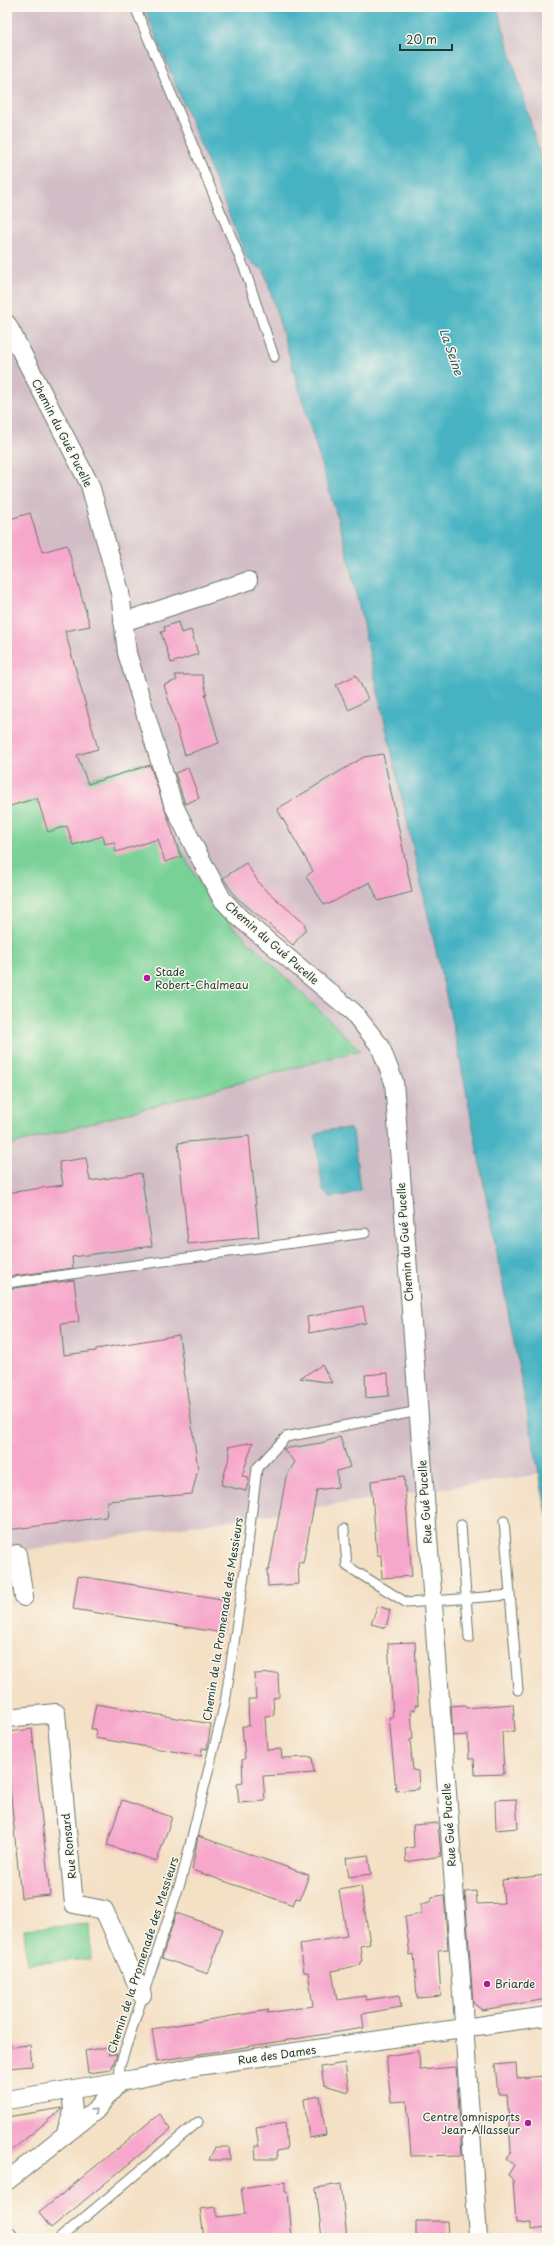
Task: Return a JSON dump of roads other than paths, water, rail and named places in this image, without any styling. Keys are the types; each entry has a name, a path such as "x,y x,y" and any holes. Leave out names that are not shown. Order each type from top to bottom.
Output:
{"street":[{"name":"Chemin du Gué Pucelle","path":"7,324 90,486 120,592 127,653 173,804 222,899 240,918 353,1012 380,1046 394,1082 419,1411"},
{"path":"123,622 248,581"},
{"name":"Rue Gué Pucelle","path":"419,1411 478,2238"},
{"path":"7,1556 17,1554 24,1597"},
{"name":"Rue Ronsard","path":"7,1718 56,1713 74,1904 104,1910 142,1995"},
{"name":"Rue des Dames","path":"7,2100 119,2082 198,2066 547,2016"},
{"path":"7,2181 95,2111 119,2082"},
{"path":"64,2136 73,2111 71,2090"}],"lane":[{"path":"135,7 245,270 274,357"},
{"path":"7,1283 365,1233"},
{"name":"Chemin de la Promenade des Messieurs","path":"119,2082 120,2065 182,1877 225,1703 245,1569 257,1468 286,1437 419,1411"},
{"path":"504,1521 518,1690"},
{"path":"461,1526 469,1638"},
{"path":"344,1529 347,1566 403,1602 510,1595"},
{"path":"60,2238 198,2122"},
{"path":"7,2229 15,2238"}],"water":[{"name":"La Seine","path":"144,7 497,7 547,179 547,1515 458,1049 345,544 264,270 248,261"},
{"path":"336,1129 350,1129 353,1132 360,1190 346,1196 330,1197 323,1191 315,1136 320,1132"}],"place":[{"name":"Stade Robert-Chalmeau","path":"147,978"},
{"name":"Briarde","path":"487,1984"},
{"name":"Centre omnisports Jean-Allasseur","path":"528,2123"}]}
